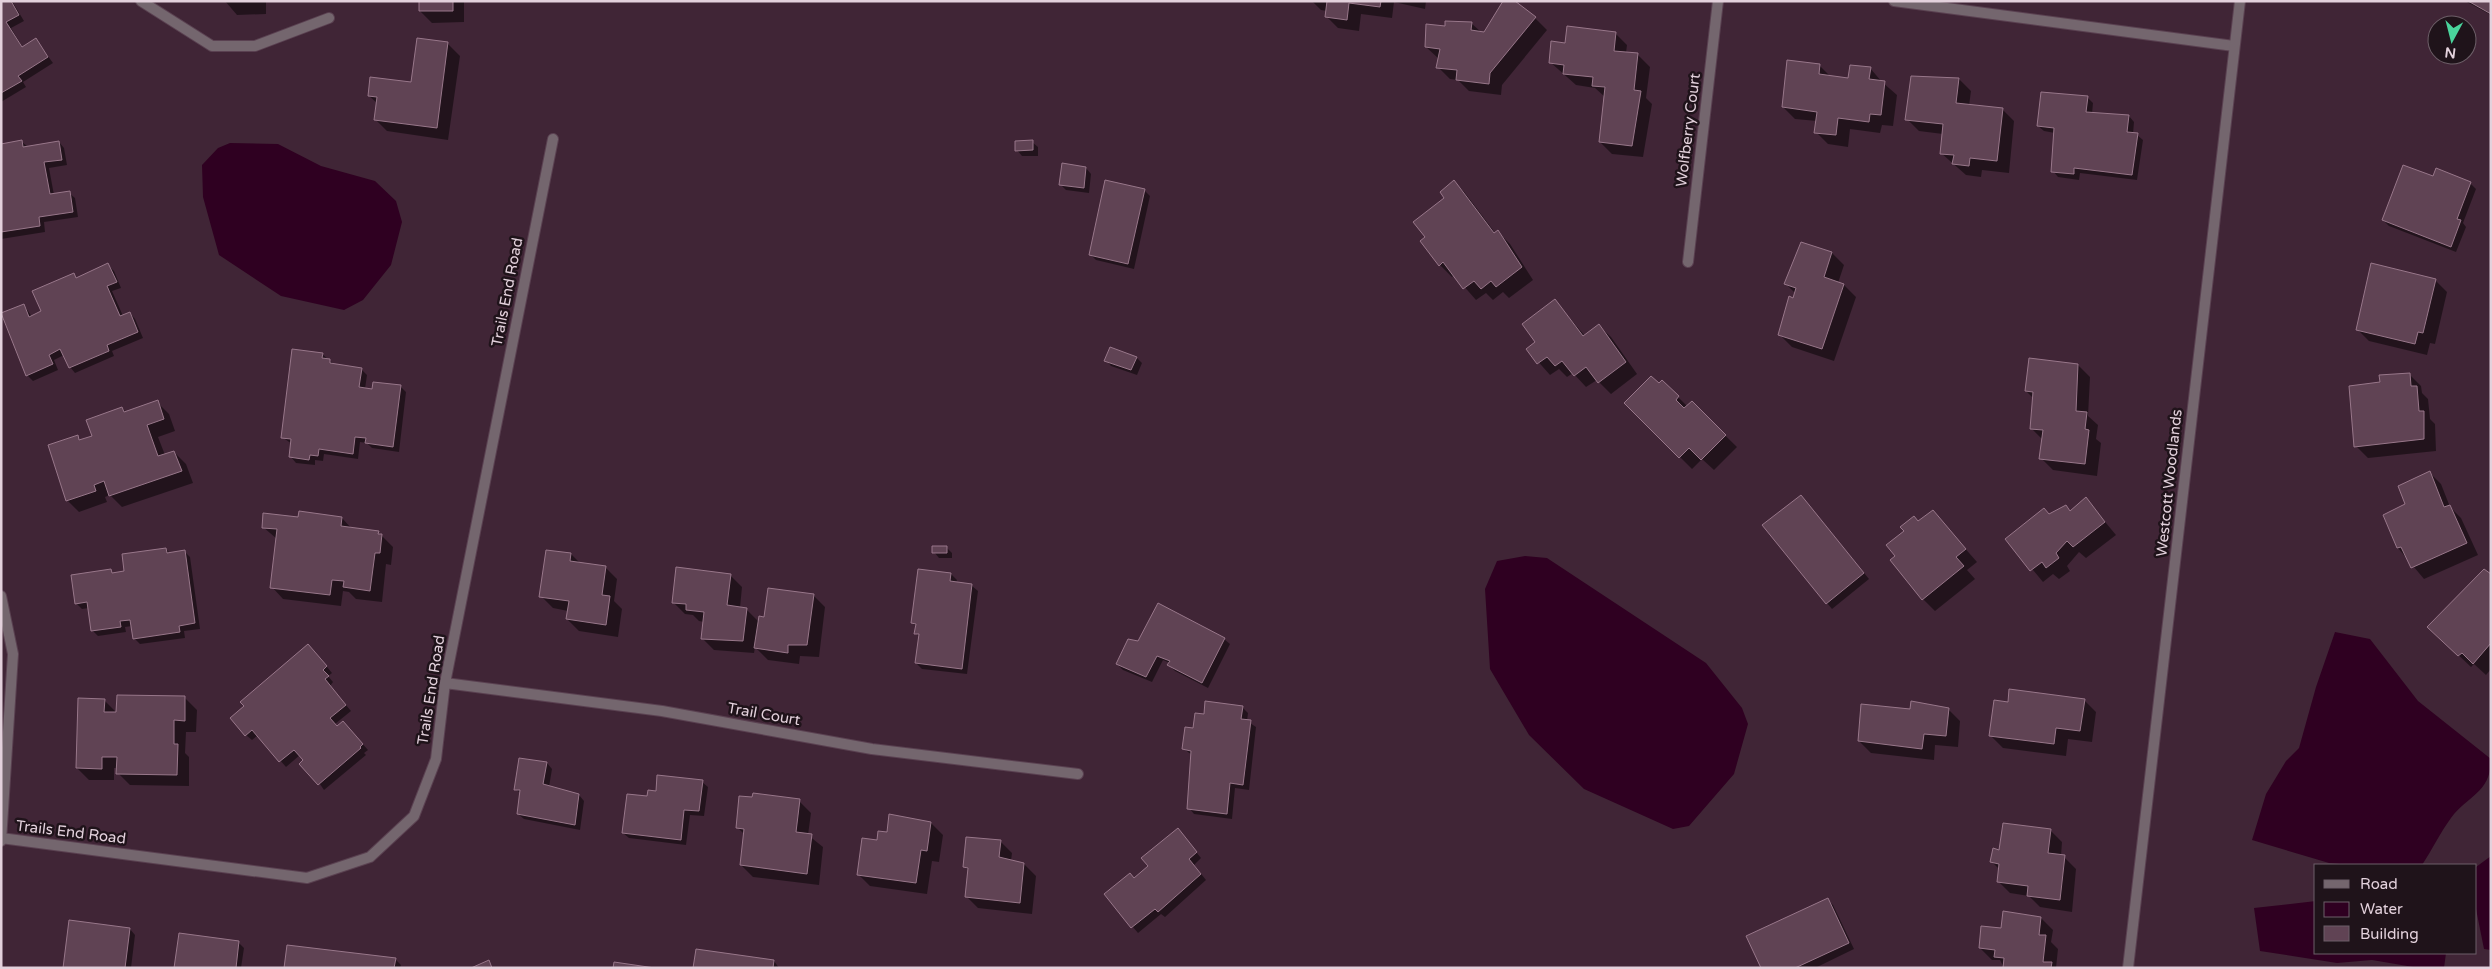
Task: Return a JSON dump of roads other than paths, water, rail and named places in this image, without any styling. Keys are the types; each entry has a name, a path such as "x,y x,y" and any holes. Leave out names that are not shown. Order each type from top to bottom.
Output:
{"street":[{"path":"141,1 212,46 255,46 329,18"},
{"name":"Wolfberry Court","path":"1688,262 1718,1"},
{"path":"1894,1 2234,46"},
{"name":"Westcott Woodlands","path":"2128,968 2240,1"},
{"name":"Trails End Road","path":"1,839 307,878 370,857 414,816 436,758 445,683 552,139"},
{"path":"1,596 13,654 1,839"},
{"name":"Trail Court","path":"445,683 662,711 872,749 1078,774"}],"water":[{"path":"230,143 278,144 321,166 375,181 396,201 402,222 391,265 363,300 344,310 281,296 219,255 203,197 202,165 218,148"},
{"path":"1525,556 1547,558 1706,663 1742,708 1748,724 1734,774 1689,826 1673,829 1584,789 1529,735 1490,669 1485,589 1497,561"},
{"path":"2335,632 2370,639 2418,701 2491,759 2490,770 2483,787 2451,818 2423,864 2329,863 2252,840 2266,794 2286,761 2299,748 2316,687"},
{"path":"2491,856 2491,950 2484,949 2477,914 2477,866"},
{"path":"2314,901 2314,954 2446,954 2444,968 2419,968 2372,960 2337,963 2260,951 2254,908"}]}
